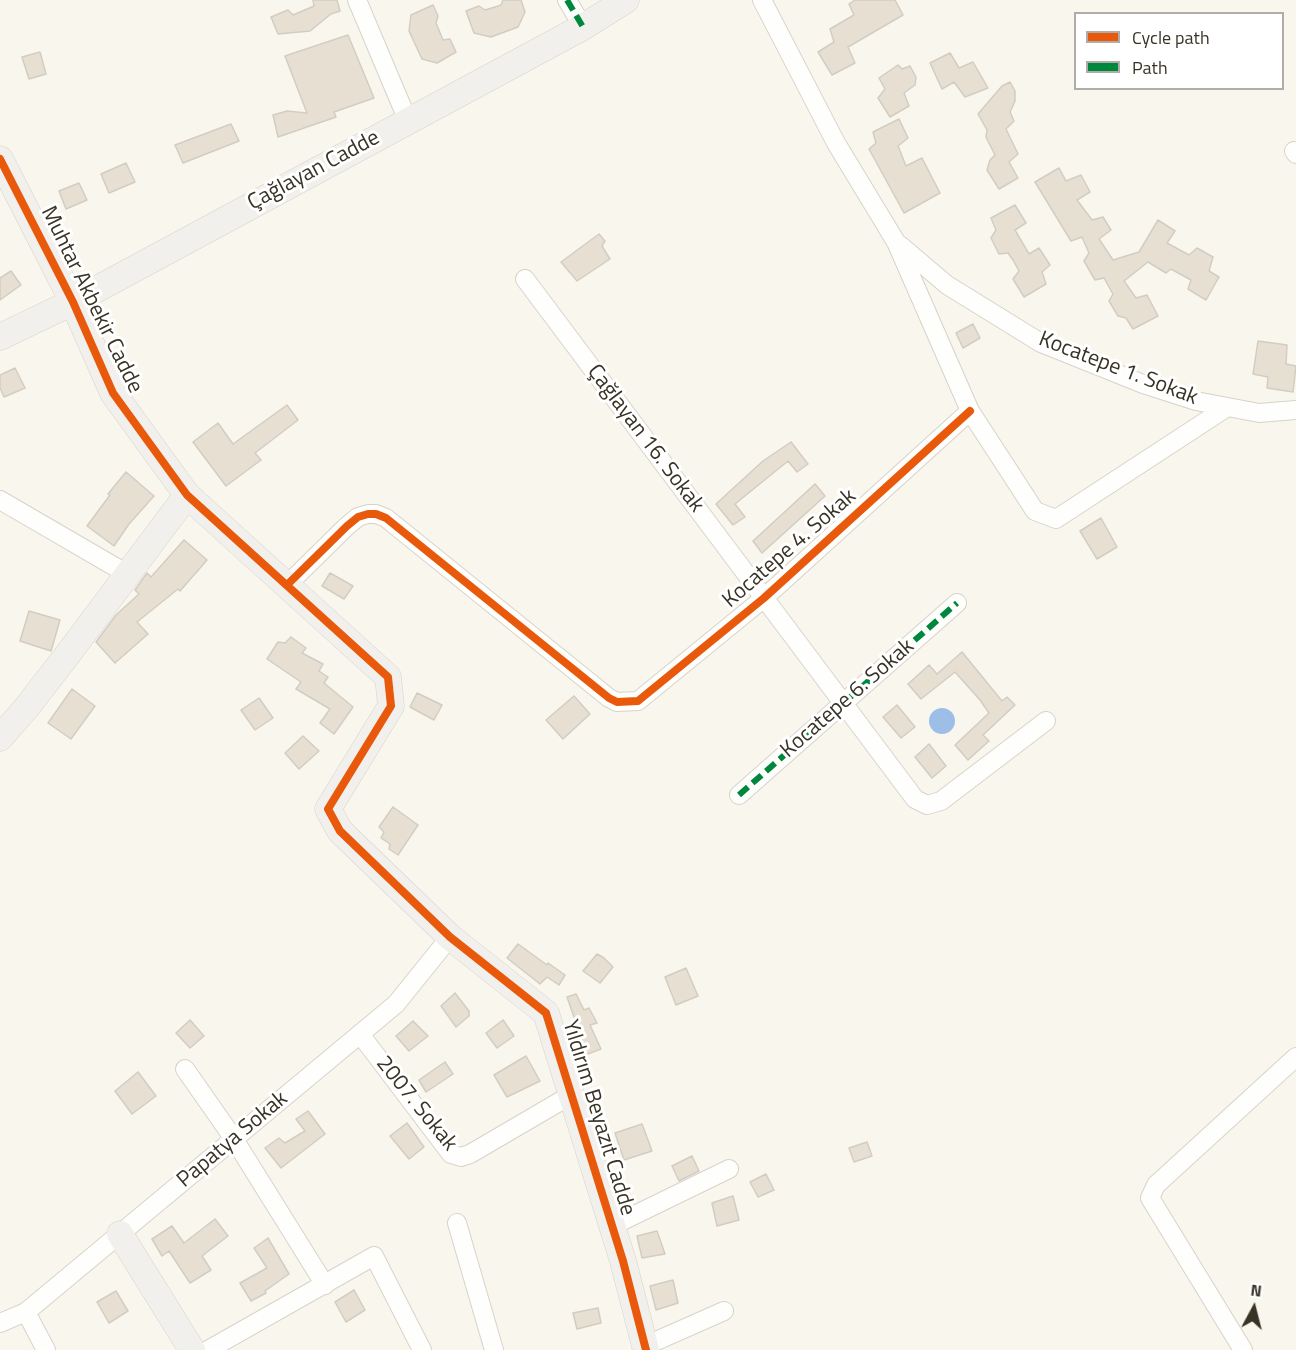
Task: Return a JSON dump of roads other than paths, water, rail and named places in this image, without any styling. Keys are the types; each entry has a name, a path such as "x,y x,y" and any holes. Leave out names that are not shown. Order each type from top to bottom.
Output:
{"street":[{"path":"357,0 408,121"},
{"path":"567,0 583,27"},
{"name":"Çağlayan Cadde","path":"0,337 73,302 583,27 626,0"},
{"path":"762,0 836,143 896,242 970,411 1035,511 1056,519 1226,408"},
{"name":"Muhtar Akbekir Cadde","path":"0,159 73,302 113,393 188,495 388,677 391,706 328,809"},
{"name":"Kocatepe 1. Sokak","path":"896,242 947,285 1041,343 1143,384 1196,401 1259,412 1296,410"},
{"name":"Çağlayan 16. Sokak","path":"525,279 915,800 927,805 941,801 1046,721"},
{"name":"Kocatepe 4. Sokak","path":"287,585 347,526 358,518 376,514 386,518 609,698 617,702 638,701 764,598 970,411"},
{"path":"0,738 27,707 188,495"},
{"path":"0,500 129,575"},
{"name":"Kocatepe 6. Sokak","path":"739,795 957,603"},
{"name":"Yıldırım Beyazıt Cadde","path":"328,809 340,831 450,937 546,1013 612,1226 646,1348"},
{"name":"Papatya Sokak","path":"0,1323 26,1312 396,1004 450,937"},
{"name":"2007. Sokak","path":"360,1034 451,1154 460,1157 470,1154 572,1095"},
{"path":"1243,1350 1150,1198 1156,1185 1296,1057"},
{"path":"185,1069 234,1139 325,1285"},
{"path":"612,1226 729,1169"},
{"path":"457,1223 494,1350"},
{"path":"120,1234 192,1350"},
{"path":"208,1350 374,1256 422,1350"},
{"path":"646,1348 724,1311"},
{"path":"26,1312 46,1350"}],"water":[{"path":"942,708 951,712 955,721 951,730 942,734 933,730 929,721 933,712"}]}
